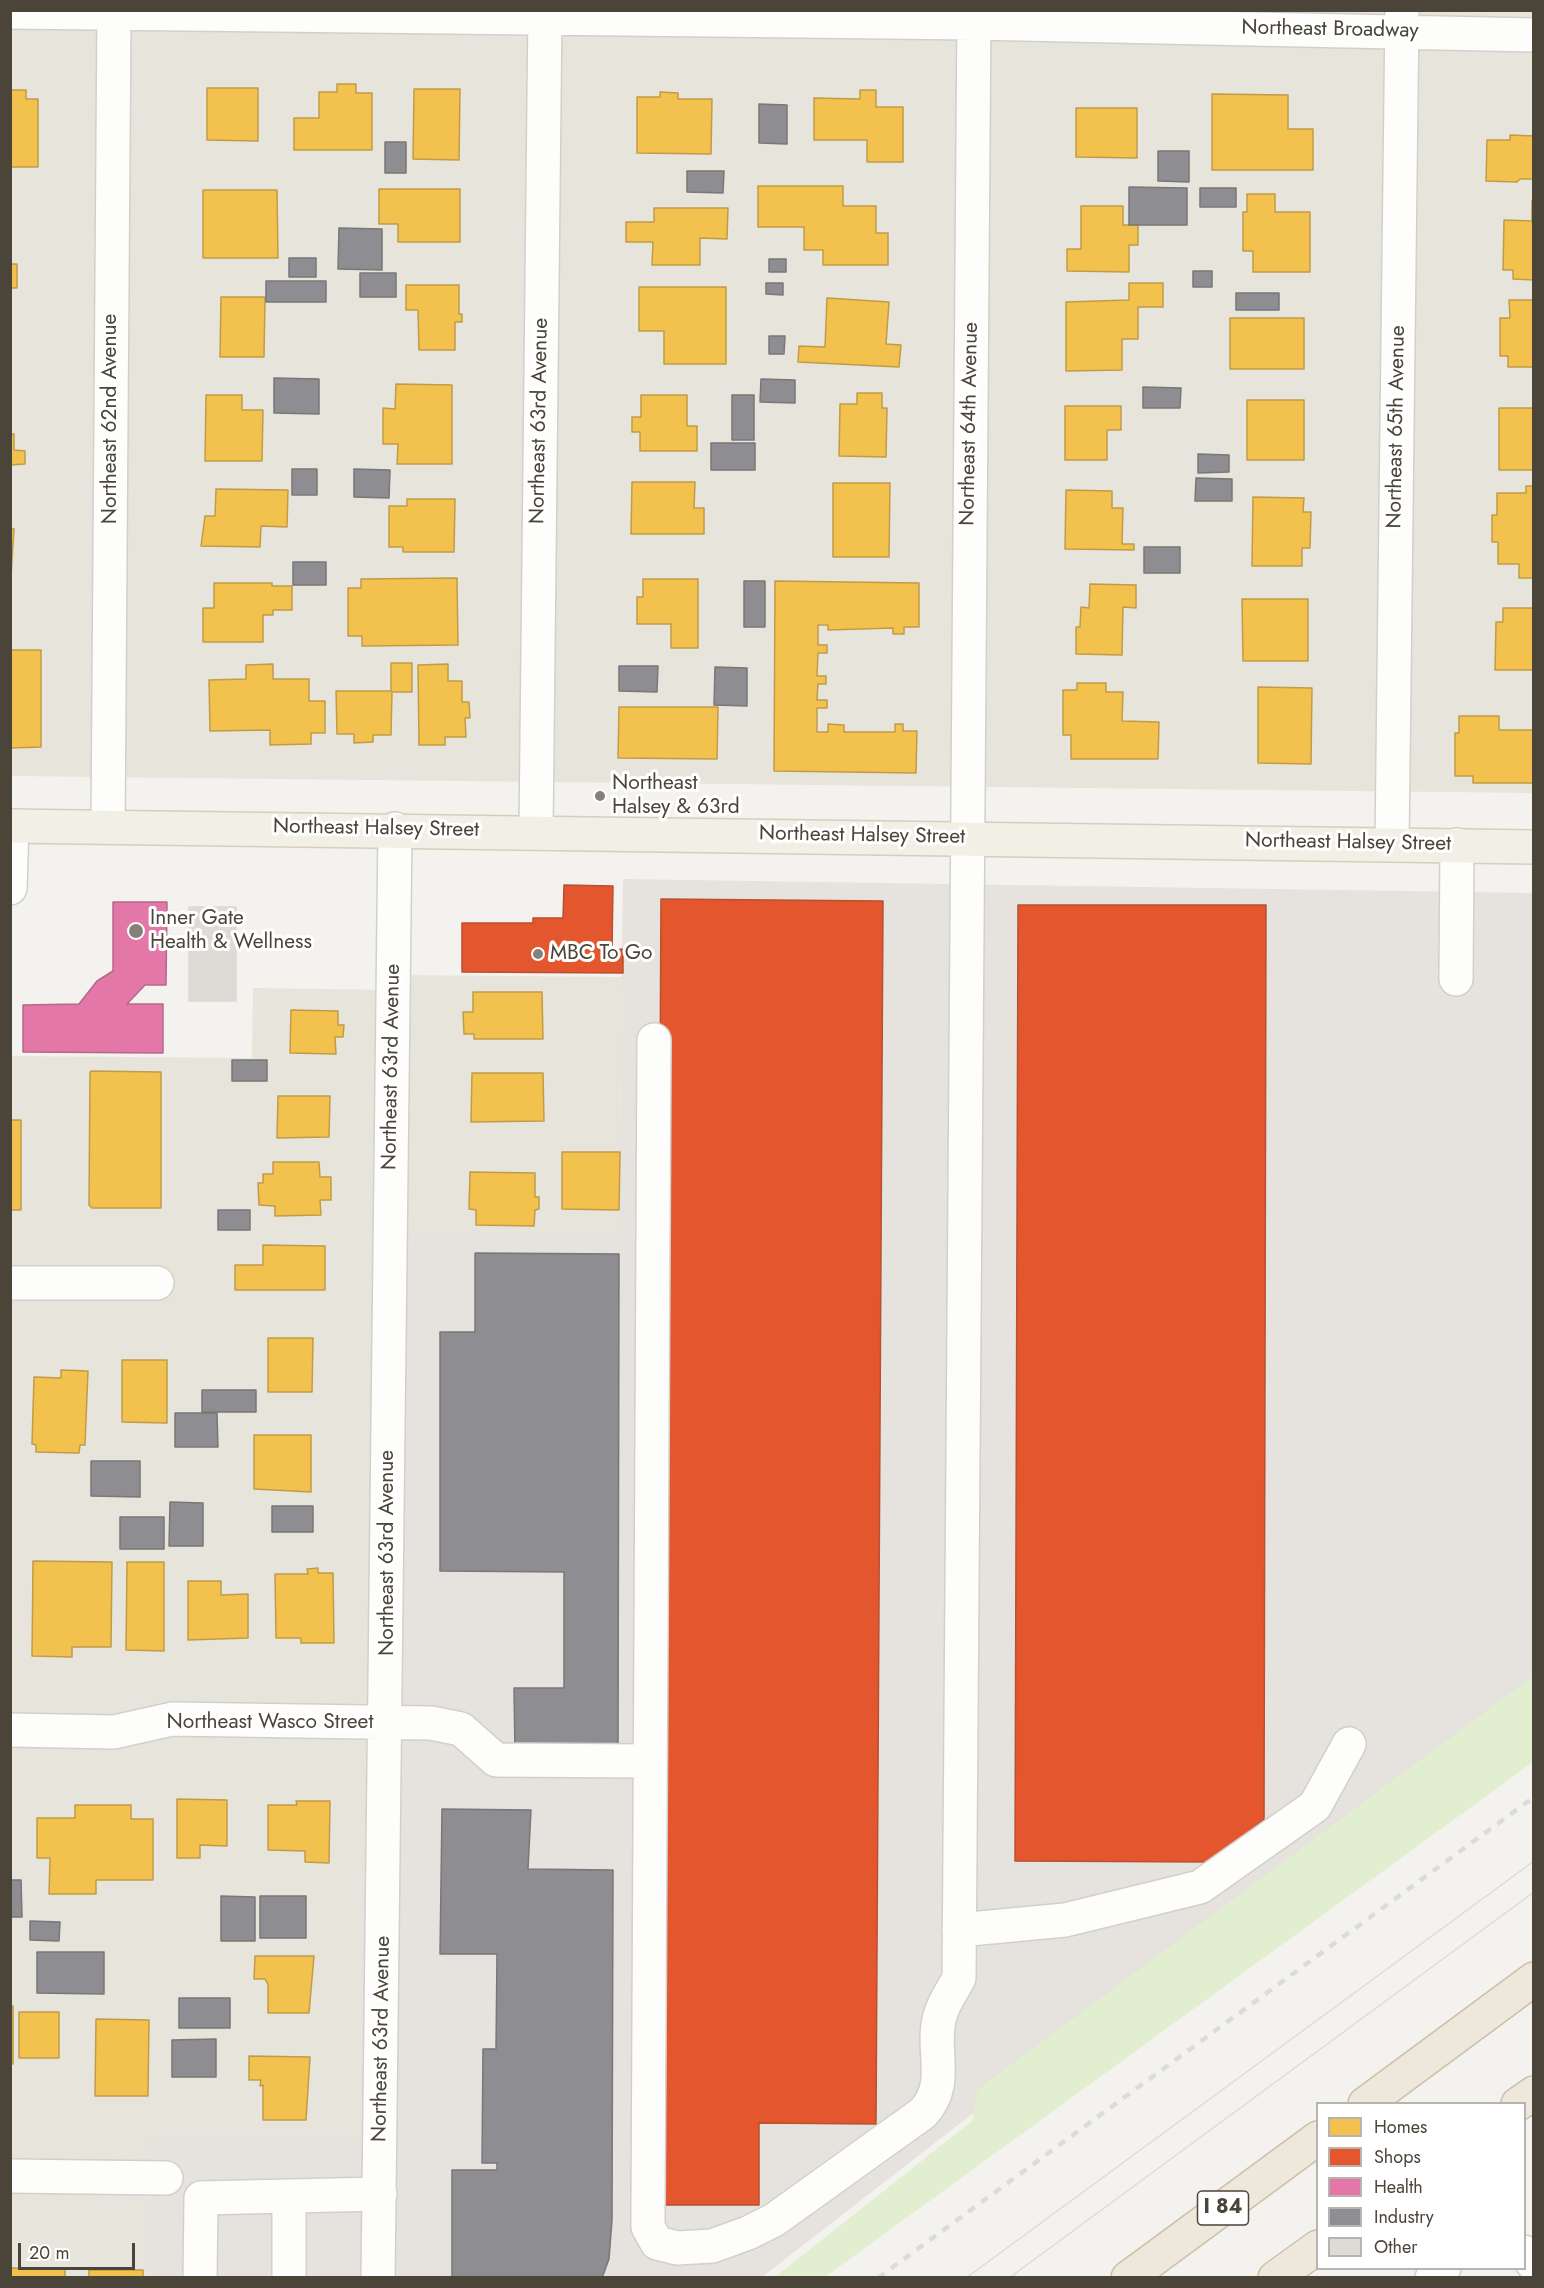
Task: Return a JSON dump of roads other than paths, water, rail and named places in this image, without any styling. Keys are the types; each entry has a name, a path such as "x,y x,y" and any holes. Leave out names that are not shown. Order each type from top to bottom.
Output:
{"highway":[{"path":"1366,2102 1533,1979"},
{"path":"1519,2102 1533,2092"},
{"name":"I 84","path":"1128,2277 1316,2139"},
{"path":"1275,2277 1316,2248"}],"main road":[{"name":"Northeast Halsey Street","path":"11,826 395,829 1533,847"}],"street":[{"name":"Northeast 62nd Avenue","path":"108,827 114,11"},
{"name":"Northeast Broadway","path":"10,12 1402,21 1533,35"},
{"name":"Northeast 63rd Avenue","path":"536,832 545,14"},
{"name":"Northeast 64th Avenue","path":"650,1761 648,2228 657,2243 677,2248 712,2246 748,2233 774,2220 924,2113 935,2101 938,2088 939,2016 959,1978 974,17"},
{"name":"Northeast 65th Avenue","path":"1392,844 1402,21"},
{"path":"10,888 11,826"},
{"name":"Northeast 63rd Avenue","path":"378,2277 395,829"},
{"path":"1456,979 1457,845"},
{"path":"650,1761 654,1040"},
{"path":"10,1282 157,1283"},
{"name":"Northeast Wasco Street","path":"10,1730 114,1732 172,1719 444,1724 461,1729 496,1761 650,1761"},
{"path":"959,1930 1065,1920 1200,1887 1315,1806 1349,1744"},
{"path":"10,2176 166,2178"},
{"path":"200,2277 201,2198 380,2194"},
{"path":"290,2196 290,2277"}],"tram line":[{"path":"966,2278 1534,1861"},
{"path":"1009,2278 1534,1892"}],"railway":[{"path":"878,2278 1534,1797"}],"place":[{"name":"Northeast Halsey & 63rd","path":"600,796"},
{"name":"Inner Gate Health & Wellness","path":"136,931"},
{"name":"MBC To Go","path":"538,954"}]}
